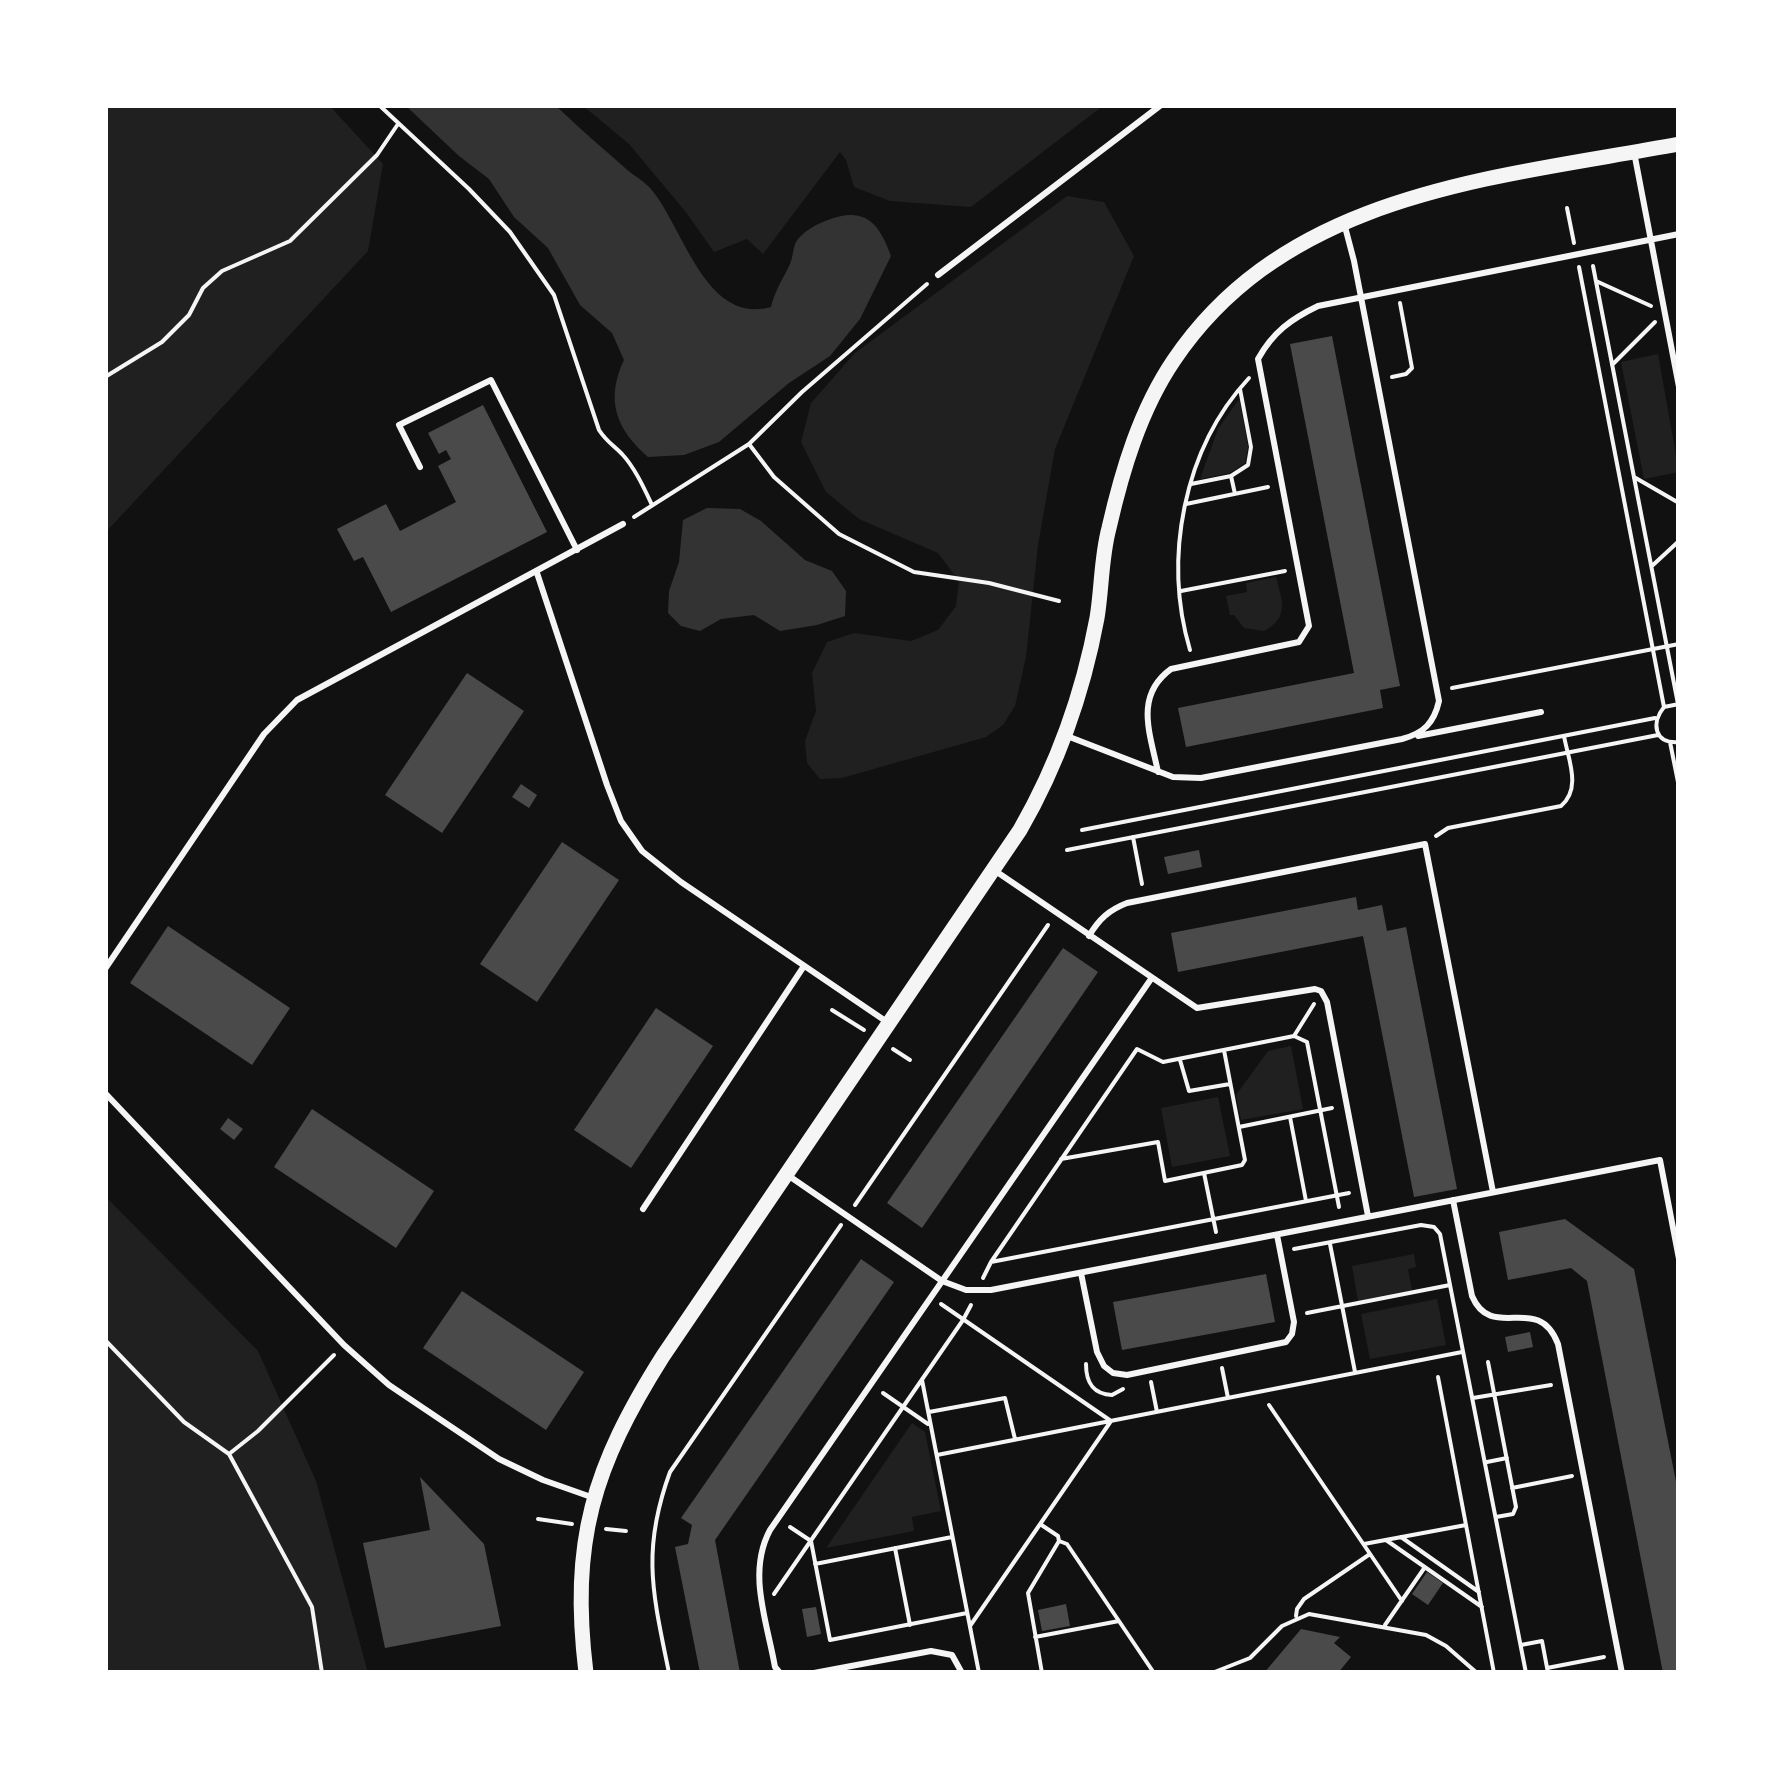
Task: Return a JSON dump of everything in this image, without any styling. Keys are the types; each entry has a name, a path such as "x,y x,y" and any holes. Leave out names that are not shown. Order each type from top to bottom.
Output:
{"street":[{"path":"586,1673 581,1570 586,1526 612,1446 634,1402 1044,788 1078,697 1098,617 1106,540 1120,479 1148,408 1174,360 1210,315 1245,281 1292,248 1343,220 1451,186 1679,144"}],"lane":[{"path":"938,274 1161,105"},
{"path":"1634,152 1679,387"},
{"path":"1343,220 1440,701 1428,727 1402,739"},
{"path":"1158,772 1148,720 1148,695 1158,678 1171,669 1299,642 1308,626 1258,358 1267,343 1294,317 1318,306 1679,234"},
{"path":"420,467 399,425 491,380 577,550"},
{"path":"105,970 279,716 296,700 623,524"},
{"path":"537,572 621,820 642,851 681,882 888,1022"},
{"path":"1065,736 1172,777 1201,778 1541,712"},
{"path":"1089,936 1111,909 1145,899 1425,844 1492,1192"},
{"path":"992,870 1189,1005 1204,1010 1315,988 1321,991 1327,1002 1368,1216"},
{"path":"642,1209 804,966"},
{"path":"780,1673 757,1565 760,1549 1151,979"},
{"path":"105,1093 344,1345 389,1386 499,1459 594,1498"},
{"path":"786,1174 942,1281 966,1290 991,1290 1660,1160 1679,1259"},
{"path":"1453,1200 1478,1310 1490,1318 1542,1320 1552,1329 1558,1344 1622,1673"},
{"path":"1081,1273 1096,1352 1113,1373 1128,1375 1220,1357 1286,1342 1292,1334 1277,1234"},
{"path":"814,1673 931,1651 952,1655 962,1673"}],"path":[{"path":"379,105 470,189 510,232 554,294 600,430 607,443 634,470 652,506"},
{"path":"105,377 162,342 188,316 203,288 222,270 290,241 377,155 398,124"},
{"path":"1568,208 1664,706"},
{"path":"1082,830 1655,718 1664,706 1679,704 1590,251"},
{"path":"623,524 749,444 802,392 938,274"},
{"path":"1596,280 1664,312 1612,365"},
{"path":"1377,380 1406,374 1412,368 1397,289"},
{"path":"1194,664 1183,627 1179,591 1180,527 1190,484 1212,431 1260,367"},
{"path":"1190,484 1242,472 1251,458 1240,389"},
{"path":"749,444 774,477 839,534 854,542 914,572 989,583 1059,602"},
{"path":"1231,476 1234,494"},
{"path":"1634,477 1679,503"},
{"path":"1186,504 1283,484"},
{"path":"1652,567 1679,541"},
{"path":"1179,591 1299,568"},
{"path":"1437,691 1679,644"},
{"path":"1675,686 1679,679"},
{"path":"1655,718 1658,735"},
{"path":"1068,850 1658,735 1679,742"},
{"path":"1425,844 1448,828 1561,806 1572,792 1564,736"},
{"path":"1670,742 1679,787"},
{"path":"1133,837 1145,899"},
{"path":"669,1673 654,1597 651,1543 657,1508 670,1472 1056,914"},
{"path":"1294,1036 1321,991"},
{"path":"1342,1222 1336,1195 1307,1042 1294,1036 1162,1062 1137,1050 991,1262 1336,1195 1364,1190"},
{"path":"1062,1160 1158,1142 1165,1181 1239,1167 1244,1162 1224,1050"},
{"path":"1179,1058 1189,1091 1230,1084"},
{"path":"1238,1127 1347,1106"},
{"path":"1290,1116 1306,1201"},
{"path":"1204,1173 1218,1246"},
{"path":"1280,1252 1429,1225 1440,1234 1526,1673"},
{"path":"1330,1242 1355,1373"},
{"path":"1292,1316 1451,1285"},
{"path":"930,1298 1111,1421"},
{"path":"764,1608 964,1320"},
{"path":"105,1340 184,1422 229,1454 312,1608 322,1673"},
{"path":"229,1454 258,1432 344,1345"},
{"path":"936,1455 1464,1352"},
{"path":"1220,1357 1228,1398"},
{"path":"1488,1362 1516,1510 1496,1518"},
{"path":"1149,1371 1156,1412"},
{"path":"1438,1378 1494,1673"},
{"path":"922,1380 979,1673"},
{"path":"871,1384 931,1426"},
{"path":"1473,1398 1552,1386"},
{"path":"1087,1404 1096,1391"},
{"path":"928,1412 1005,1398 1015,1440"},
{"path":"1270,1404 1402,1600"},
{"path":"970,1626 1111,1421"},
{"path":"1485,1462 1506,1458"},
{"path":"1512,1488 1584,1474"},
{"path":"778,1519 810,1542 830,1640 967,1613"},
{"path":"1040,1524 1067,1544 1154,1673"},
{"path":"1364,1544 1466,1524"},
{"path":"815,1564 952,1537"},
{"path":"1401,1537 1479,1592"},
{"path":"1386,1540 1482,1607"},
{"path":"1042,1673 1028,1593 1060,1541"},
{"path":"895,1548 910,1624"},
{"path":"1296,1617 1304,1598 1370,1554"},
{"path":"1384,1626 1425,1567"},
{"path":"1212,1673 1250,1658 1296,1617 1324,1614 1436,1640 1476,1673"},
{"path":"1035,1637 1118,1621"},
{"path":"1521,1645 1542,1641 1548,1670 1618,1654"}],"shaded area":[{"path":"105,105 329,105 383,164 368,251 105,533"},
{"path":"405,105 555,105 648,186 711,286 728,301 748,309 771,307 796,242 806,231 828,220 852,215 869,220 891,256 860,319 830,356 789,383 719,442 684,455 648,457 628,436 617,413 615,388 624,360 612,333 580,305 548,248 514,217 489,179"},
{"path":"582,105 1104,105 971,207 890,201 854,187 840,152 763,254 747,239 714,252 629,144"},
{"path":"1067,196 1104,202 1134,256 1055,449 1038,545 1026,657 1015,706 1003,725 986,737 842,778 820,779 807,763 805,741 816,711 812,673 827,642 854,633 911,641 938,630 956,606 959,581 938,553 859,519 826,492 801,442 811,403 855,353"},
{"path":"1658,354 1679,472 1644,479 1621,362"},
{"path":"1239,399 1248,447 1245,463 1230,473 1200,479 1218,429"},
{"path":"707,508 740,509 761,521 805,560 832,571 846,591 845,616 780,631 754,615 721,619 700,631 681,626 668,613 683,520"},
{"path":"1276,577 1282,600 1278,620 1264,631 1244,628 1230,615 1226,596 1247,592 1246,583"},
{"path":"1291,1046 1303,1109 1241,1120 1236,1095 1268,1051"},
{"path":"1218,1097 1230,1156 1172,1167 1161,1108"},
{"path":"105,1196 258,1351 316,1481 368,1673 105,1673"},
{"path":"1414,1254 1416,1267 1408,1269 1412,1290 1358,1301 1352,1266"},
{"path":"1437,1299 1446,1345 1370,1359 1361,1314"},
{"path":"912,1423 925,1432 941,1511 912,1517 914,1531 826,1548"}],"building":[{"path":"1332,336 1400,686 1380,690 1383,708 1186,747 1178,708 1354,673 1290,344"},
{"path":"483,405 547,532 391,612 363,557 354,561 337,529 386,504 400,531 456,502 438,466 451,459 446,450 439,454 428,433"},
{"path":"467,673 524,711 442,833 385,795"},
{"path":"521,784 537,795 529,808 512,797"},
{"path":"562,842 619,880 537,1002 480,964"},
{"path":"1199,850 1202,867 1168,874 1164,857"},
{"path":"1356,897 1358,910 1382,905 1387,931 1406,927 1457,1189 1414,1197 1363,936 1178,972 1171,933"},
{"path":"168,926 290,1008 252,1065 130,983"},
{"path":"1063,948 1098,972 922,1228 887,1203"},
{"path":"656,1008 713,1046 631,1168 574,1130"},
{"path":"312,1109 434,1191 396,1248 274,1167"},
{"path":"228,1118 243,1129 234,1140 220,1129"},
{"path":"1565,1219 1634,1269 1679,1497 1679,1673 1663,1673 1587,1281 1571,1268 1508,1280 1499,1232"},
{"path":"861,1259 894,1282 715,1540 740,1673 700,1673 675,1547 688,1544 692,1525 681,1518"},
{"path":"1266,1274 1275,1322 1122,1350 1113,1302"},
{"path":"462,1291 584,1372 546,1430 423,1348"},
{"path":"1530,1332 1533,1347 1508,1352 1505,1337"},
{"path":"420,1477 484,1544 501,1626 385,1648 363,1543 430,1530"},
{"path":"1427,1572 1443,1583 1428,1605 1412,1594"},
{"path":"1066,1604 1070,1626 1042,1631 1038,1610"},
{"path":"816,1607 821,1634 807,1637 802,1609"},
{"path":"1301,1629 1340,1637 1334,1643 1351,1657 1338,1673 1264,1673"}]}
